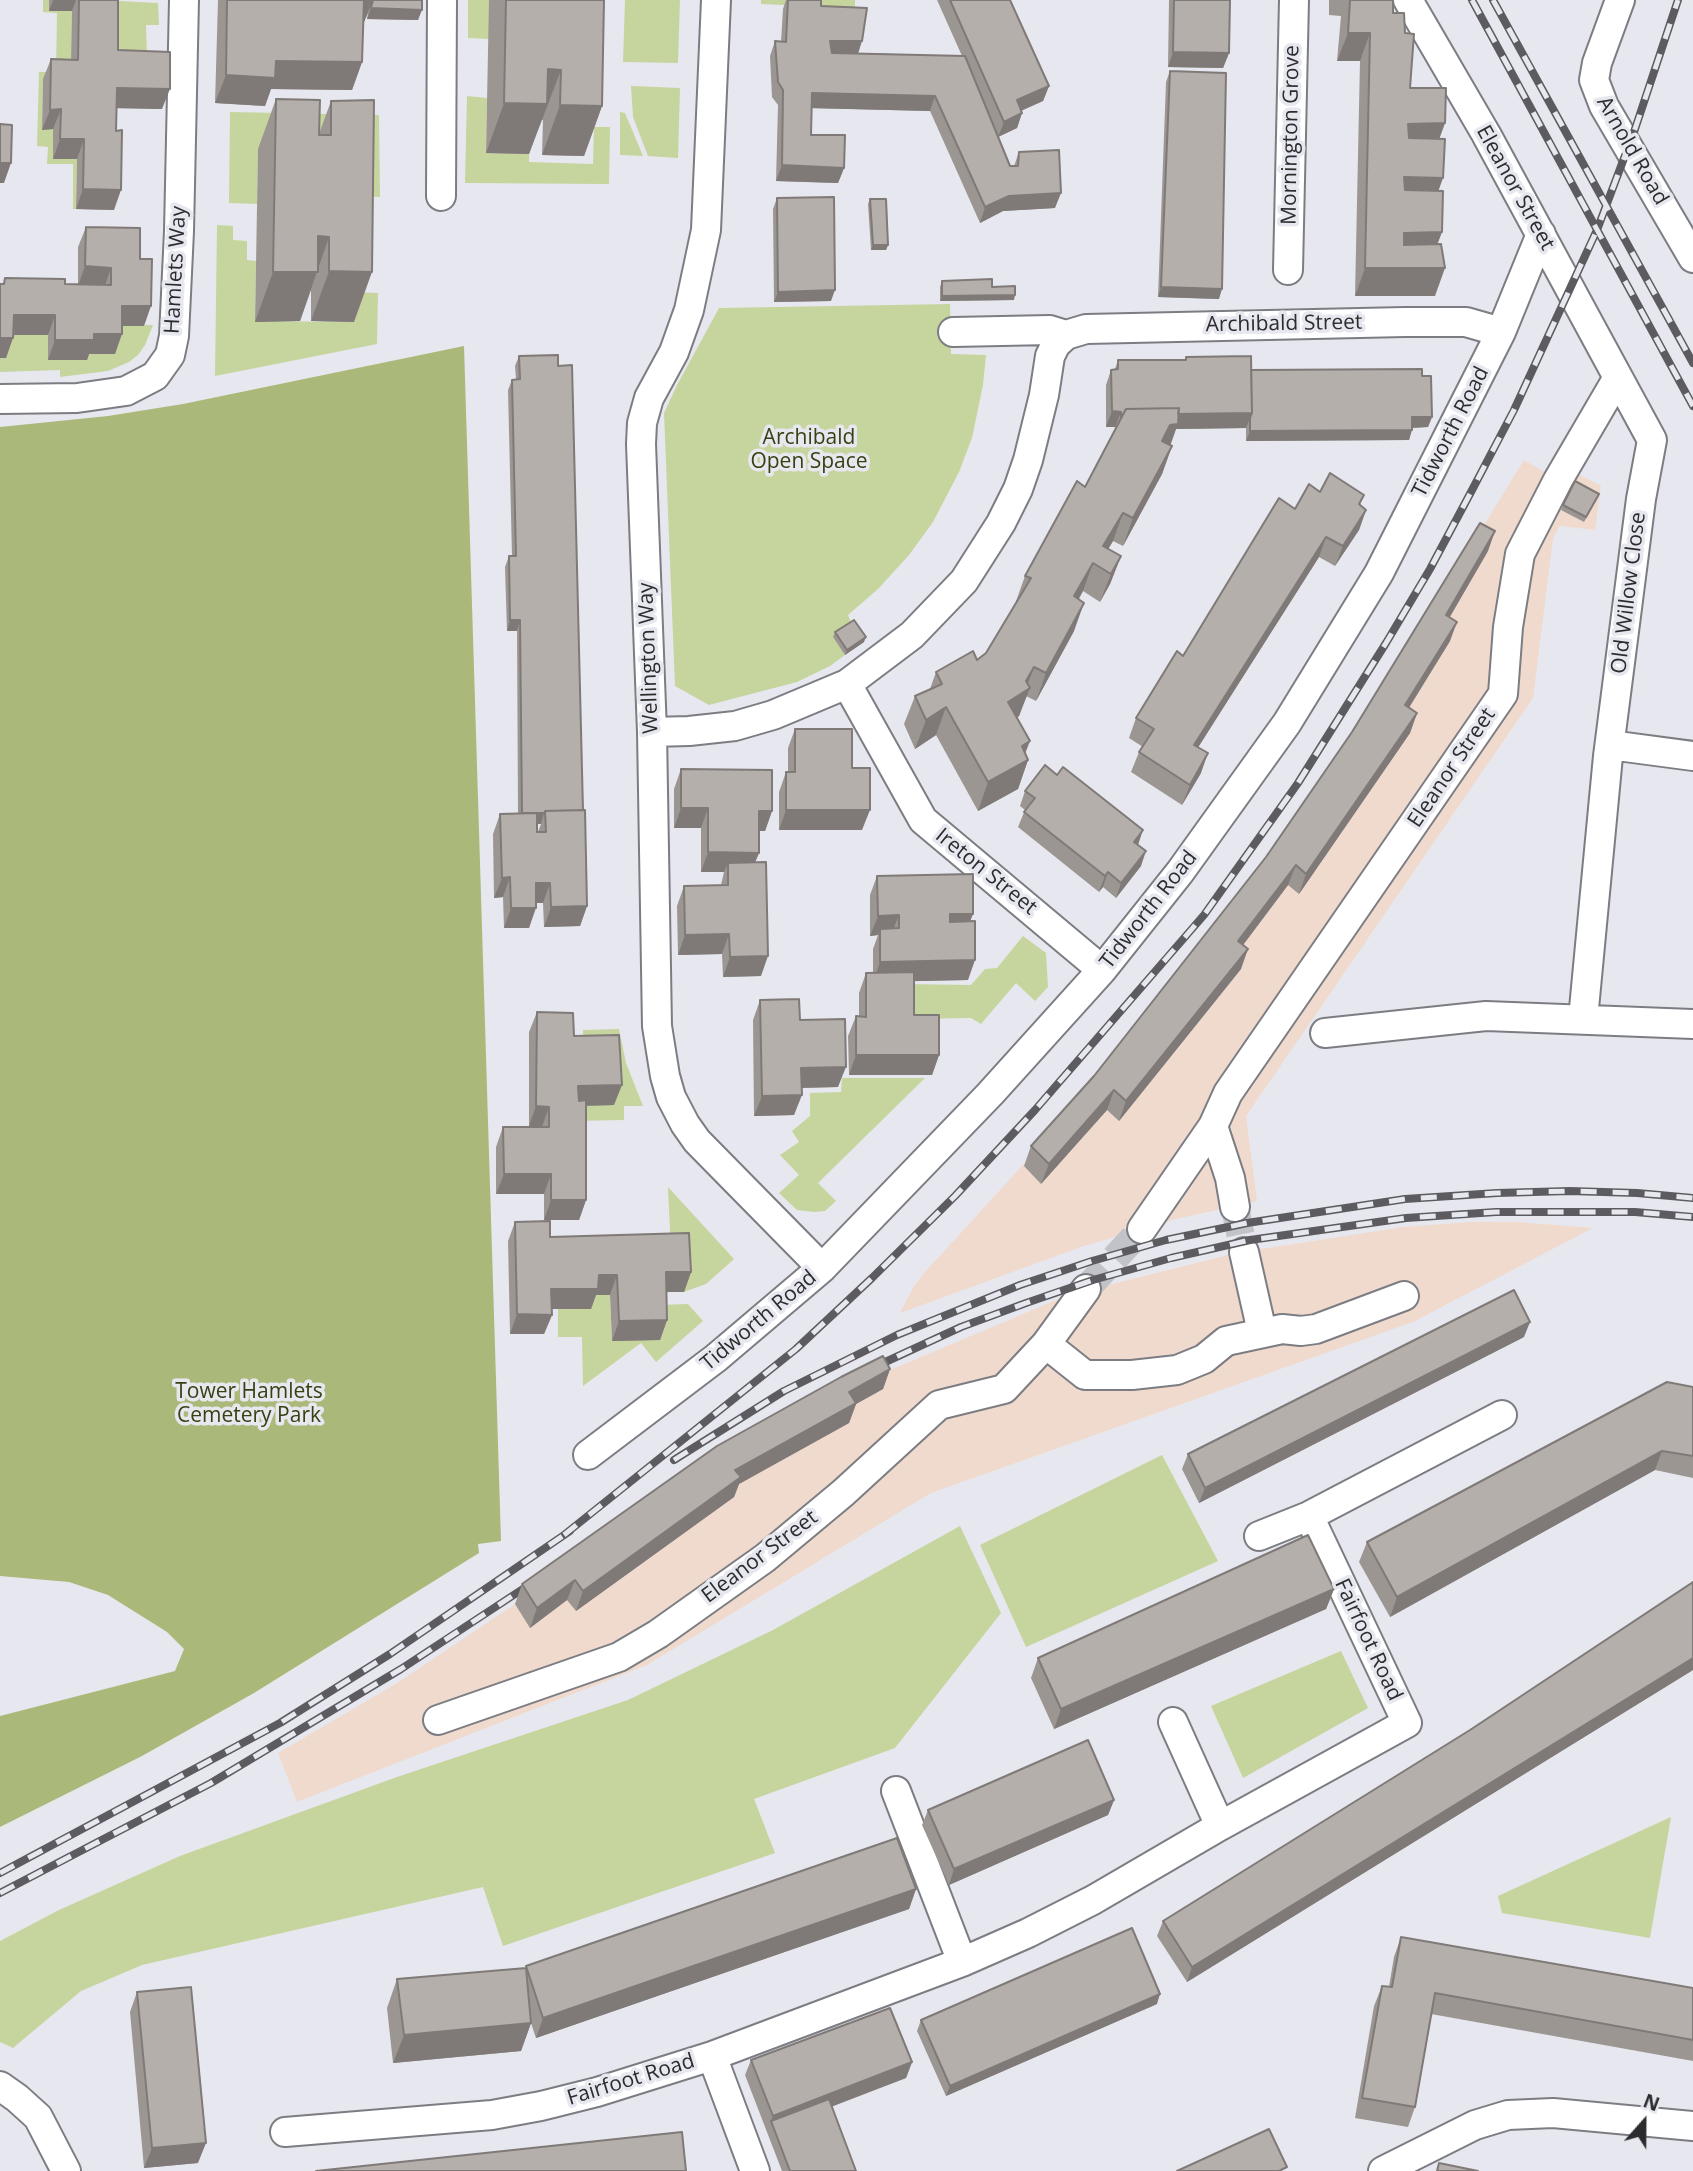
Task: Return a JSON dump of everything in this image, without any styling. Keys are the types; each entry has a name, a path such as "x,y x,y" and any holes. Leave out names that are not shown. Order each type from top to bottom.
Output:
{"street":[{"name":"Hamlets Way","path":"0,399 77,398 126,391 155,376 170,355 174,336 179,231 184,0"},
{"path":"441,196 442,0"},
{"name":"Wellington Way","path":"716,0 708,218 689,310 674,352 649,398 642,423 652,732 657,1026 660,1060 678,1115 697,1141 822,1268"},
{"name":"Mornington Grove","path":"1288,270 1294,0"},
{"name":"Eleanor Street","path":"1408,0 1541,234 1652,440"},
{"name":"Arnold Road","path":"1620,0 1597,63 1594,80 1604,107 1693,258"},
{"name":"Tidworth Road","path":"588,1455 716,1358 822,1268 990,1094 1102,970 1180,872 1287,723 1379,573 1501,332 1541,234"},
{"name":"Archibald Street","path":"953,332 1050,330 1066,335 1086,329 1466,322 1501,332"},
{"path":"652,732 736,726 773,715 847,684 919,628 964,581 986,548 1018,489 1036,432 1050,356 1056,344 1066,335"},
{"name":"Eleanor Street","path":"1142,1229 1213,1126 1228,1093 1503,694 1508,627 1520,554 1558,480 1617,379"},
{"name":"Old Willow Close","path":"1583,1019 1610,745 1641,499 1652,440"},
{"name":"Ireton Street","path":"847,684 923,820 1102,970"},
{"path":"1610,745 1693,756"},
{"path":"1325,1033 1486,1016 1693,1024"},
{"path":"1213,1126 1230,1178 1235,1207"},
{"path":"1244,1252 1262,1332"},
{"name":"Eleanor Street","path":"439,1720 619,1657 658,1634 765,1558 843,1493 939,1405 1004,1389 1046,1344 1086,1289"},
{"path":"1046,1344 1085,1374 1132,1375 1177,1370 1204,1359 1226,1341 1282,1329 1317,1329 1404,1296"},
{"path":"1259,1536 1310,1516 1502,1415"},
{"name":"Fairfoot Road","path":"285,2132 492,2115 608,2089 712,2056 962,1962 1028,1933 1093,1900 1220,1826 1407,1723 1310,1516"},
{"path":"1173,1722 1220,1826"},
{"path":"896,1791 962,1962"},
{"path":"712,2056 755,2171"},
{"path":"0,2086 38,2117 66,2171"},
{"path":"1383,2171 1475,2125 1508,2115 1553,2113 1693,2126"}],"shaded area":[{"path":"1524,460 1570,487 1578,474 1601,486 1595,530 1560,526 1553,538 1533,698 1246,1116 1257,1201 1172,1220 1081,1247 900,1313 914,1286 925,1272 1086,1096 1344,752"},
{"path":"1517,1222 1593,1228 1413,1322 931,1493 647,1665 297,1802 278,1753 397,1683 515,1604 876,1376 1068,1295 1236,1253 1403,1227"}],"green space":[{"path":"43,0 49,0 49,11 72,11 71,80 43,79 42,129 53,129 77,159 76,209 73,209 73,164 47,164 48,147 37,146 39,72 56,72 57,13 43,12"},
{"path":"468,0 490,0 489,39 468,38"},
{"path":"625,0 680,0 678,63 623,62"},
{"path":"761,0 855,0 855,8 761,4"},
{"path":"119,1 158,3 159,25 146,25 147,59 119,70"},
{"path":"631,86 680,88 678,158 648,156 633,117"},
{"path":"467,96 487,98 486,153 529,154 529,162 593,164 594,127 610,127 609,184 465,183"},
{"path":"230,112 379,115 380,197 355,196 258,149 257,204 229,203"},
{"path":"620,112 625,113 643,156 620,155"},
{"path":"217,225 233,226 233,240 247,241 247,260 256,261 255,321 353,322 354,292 378,293 377,344 215,376"},
{"name":"Archibald Open Space","path":"950,304 951,354 986,355 972,438 959,472 933,522 909,555 878,589 848,615 852,625 834,637 845,655 830,666 797,682 709,705 675,686 664,413 719,308"},
{"path":"153,325 138,355 108,371 60,377 60,370 0,372 0,358 6,357 6,335 48,335 48,360 86,360 86,354 115,326"},
{"name":"Tower Hamlets Cemetery Park","path":"464,346 501,1541 478,1544 479,1553 254,1693 142,1756 0,1827 0,1716 175,1671 184,1649 167,1632 108,1595 69,1582 0,1576 0,427 108,416 183,404"},
{"path":"1023,936 1046,953 1048,987 1035,1001 1016,983 981,1024 971,1018 913,1019 903,984 971,985 985,969 997,968"},
{"path":"619,1029 626,1063 643,1106 624,1106 624,1120 571,1121 571,1106 584,1056 583,1030"},
{"path":"842,1078 925,1078 818,1183 836,1201 825,1211 797,1210 779,1193 799,1175 780,1155 799,1142 792,1131 810,1116 810,1093 841,1092"},
{"path":"668,1187 734,1259 706,1284 684,1292 671,1253"},
{"path":"592,1295 610,1295 612,1341 659,1305 688,1304 703,1321 656,1362 641,1343 583,1386 582,1337 558,1337 558,1309 591,1309"},
{"path":"1162,1455 1218,1561 1026,1647 980,1545"},
{"path":"960,1526 1001,1613 895,1748 754,1799 775,1853 503,1946 483,1887 142,1965 81,1991 13,2048 0,2042 0,1941 59,1910 180,1856 397,1777 628,1700 773,1630"},
{"path":"1341,1651 1368,1708 1243,1778 1211,1706"},
{"path":"1671,1817 1650,1938 1502,1913 1498,1896"}],"building":[{"path":"79,0 118,0 118,50 170,52 170,89 117,88 116,131 122,130 121,190 83,189 84,139 60,139 61,109 50,110 51,59 78,60"},
{"path":"227,0 364,0 362,62 276,61 275,78 226,75"},
{"path":"373,0 422,0 422,10 371,8"},
{"path":"506,0 604,0 602,106 560,105 561,70 548,69 547,104 504,103"},
{"path":"788,0 821,0 821,6 867,8 862,41 830,41 832,53 965,56 1010,166 1018,166 1019,152 1059,150 1061,193 1009,196 985,207 935,96 812,93 811,135 845,135 844,168 782,165 783,90 778,82 775,41 786,42"},
{"path":"950,0 1010,0 1049,86 1017,100 1022,113 1004,122"},
{"path":"1174,0 1230,0 1229,53 1173,52"},
{"path":"1350,0 1393,0 1393,13 1404,13 1405,33 1414,34 1410,88 1446,88 1445,123 1408,124 1409,138 1445,139 1443,178 1404,177 1405,190 1443,191 1442,232 1404,233 1404,245 1441,244 1445,268 1365,268 1370,33 1348,33"},
{"path":"1170,71 1226,73 1222,289 1161,287"},
{"path":"276,99 320,100 319,135 331,135 331,101 374,100 372,272 329,271 329,237 318,236 318,272 273,272"},
{"path":"0,124 12,125 11,163 0,163"},
{"path":"834,197 835,290 778,292 777,198"},
{"path":"870,199 886,199 888,245 873,245"},
{"path":"86,227 140,228 140,259 152,259 151,306 122,306 122,334 94,334 94,340 55,340 55,315 14,315 13,338 0,338 0,284 4,284 5,278 65,279 65,284 111,285 111,268 85,266"},
{"path":"992,279 992,287 1015,286 1015,295 942,296 942,281"},
{"path":"558,355 558,366 572,365 583,810 522,813 520,620 510,620 509,556 516,556 512,380 520,379 519,356"},
{"path":"1251,356 1252,413 1178,414 1179,408 1126,409 1121,418 1121,412 1112,411 1111,370 1118,369 1118,360"},
{"path":"1422,369 1422,376 1431,376 1432,417 1412,417 1412,430 1250,431 1251,370"},
{"path":"1179,408 1178,424 1170,425 1162,441 1172,446 1133,518 1123,513 1103,546 1121,556 1111,574 1093,563 1074,596 1084,603 1046,673 1034,667 1026,681 1030,688 1008,702 1030,741 1022,746 1028,760 988,782 946,707 926,720 915,696 942,684 936,672 973,651 977,660 986,653 1031,578 1025,576 1077,481 1085,487 1126,409"},
{"path":"1330,473 1364,495 1359,504 1366,510 1343,546 1326,537 1194,745 1208,753 1190,785 1139,752 1154,729 1136,718 1177,651 1183,656 1279,498 1295,509 1309,484 1320,492"},
{"path":"1575,481 1599,494 1586,517 1563,505"},
{"path":"1480,523 1495,531 1446,615 1457,622 1405,705 1417,713 1306,874 1296,865 1238,941 1248,949 1126,1101 1114,1090 1049,1164 1031,1146 1094,1076 1266,857 1352,732"},
{"path":"854,620 866,637 847,650 835,632"},
{"path":"795,729 852,729 852,768 870,768 870,810 786,810 786,772 795,772"},
{"path":"1045,765 1057,775 1063,767 1143,830 1134,842 1146,851 1121,883 1108,872 1105,876 1024,812 1035,798 1025,791"},
{"path":"681,769 772,770 772,811 759,811 759,853 708,852 708,808 681,808"},
{"path":"585,810 587,906 551,907 550,883 536,883 536,908 511,908 510,877 502,878 500,814 537,813 537,832 546,832 545,811"},
{"path":"766,862 768,956 730,957 729,934 685,935 684,886 728,885 728,863"},
{"path":"973,874 973,914 950,914 950,922 975,921 975,960 880,962 880,929 899,928 899,915 878,916 877,876"},
{"path":"914,972 914,1015 939,1015 939,1055 856,1055 856,1016 866,1017 866,973"},
{"path":"799,999 800,1020 845,1019 846,1067 801,1068 802,1095 762,1096 760,1000"},
{"path":"537,1012 573,1013 574,1036 619,1035 622,1085 578,1086 579,1101 586,1100 586,1200 551,1200 551,1174 504,1174 503,1127 549,1127 549,1107 536,1106"},
{"path":"550,1221 550,1237 689,1233 691,1272 666,1272 667,1320 619,1321 617,1275 599,1275 598,1289 551,1289 552,1315 517,1314 515,1222"},
{"path":"1514,1290 1530,1322 1205,1488 1188,1454"},
{"path":"883,1356 890,1369 849,1392 856,1403 735,1470 741,1477 583,1591 575,1580 537,1608 522,1584 717,1446"},
{"path":"1667,1382 1693,1387 1693,1456 1662,1451 1397,1597 1367,1542"},
{"path":"1308,1535 1334,1589 1061,1709 1038,1658"},
{"path":"1693,1582 1693,1658 1192,1967 1163,1921 1470,1730"},
{"path":"1088,1740 1114,1800 954,1869 928,1810"},
{"path":"897,1838 916,1889 543,2018 526,1966"},
{"path":"1132,1928 1160,1994 950,2086 921,2020"},
{"path":"1401,1937 1693,1988 1693,2040 1435,1993 1415,2107 1362,2098 1382,1986 1392,1987"},
{"path":"526,1968 531,2023 404,2035 397,1979"},
{"path":"191,1987 206,2143 152,2148 137,1992"},
{"path":"890,2008 912,2062 773,2116 751,2060"},
{"path":"829,2099 856,2171 790,2171 771,2121"},
{"path":"1269,2129 1287,2167 1279,2171 1177,2171"},
{"path":"682,2132 686,2171 316,2171"},
{"path":"1439,2163 1478,2171 1437,2171"}],"tunnel":[{"path":"1235,1207 1244,1252"},
{"path":"1086,1289 1142,1229"}],"railway":[{"path":"1472,0 1693,406"},
{"path":"1493,0 1693,363"},
{"path":"564,1535 796,1349 872,1278 955,1196 1035,1110 1204,915 1298,783 1386,643 1430,569 1514,410 1597,230 1635,129 1678,0"},
{"path":"674,1460 784,1391 897,1335 1020,1285 1166,1240 1247,1223 1405,1199 1570,1191 1693,1198"},
{"path":"868,1370 961,1327 1093,1280 1250,1240 1406,1218 1496,1212 1635,1212 1693,1217"},
{"path":"0,1873 280,1723 390,1654 570,1531"},
{"path":"0,1893 211,1783 401,1669 535,1581"}]}
